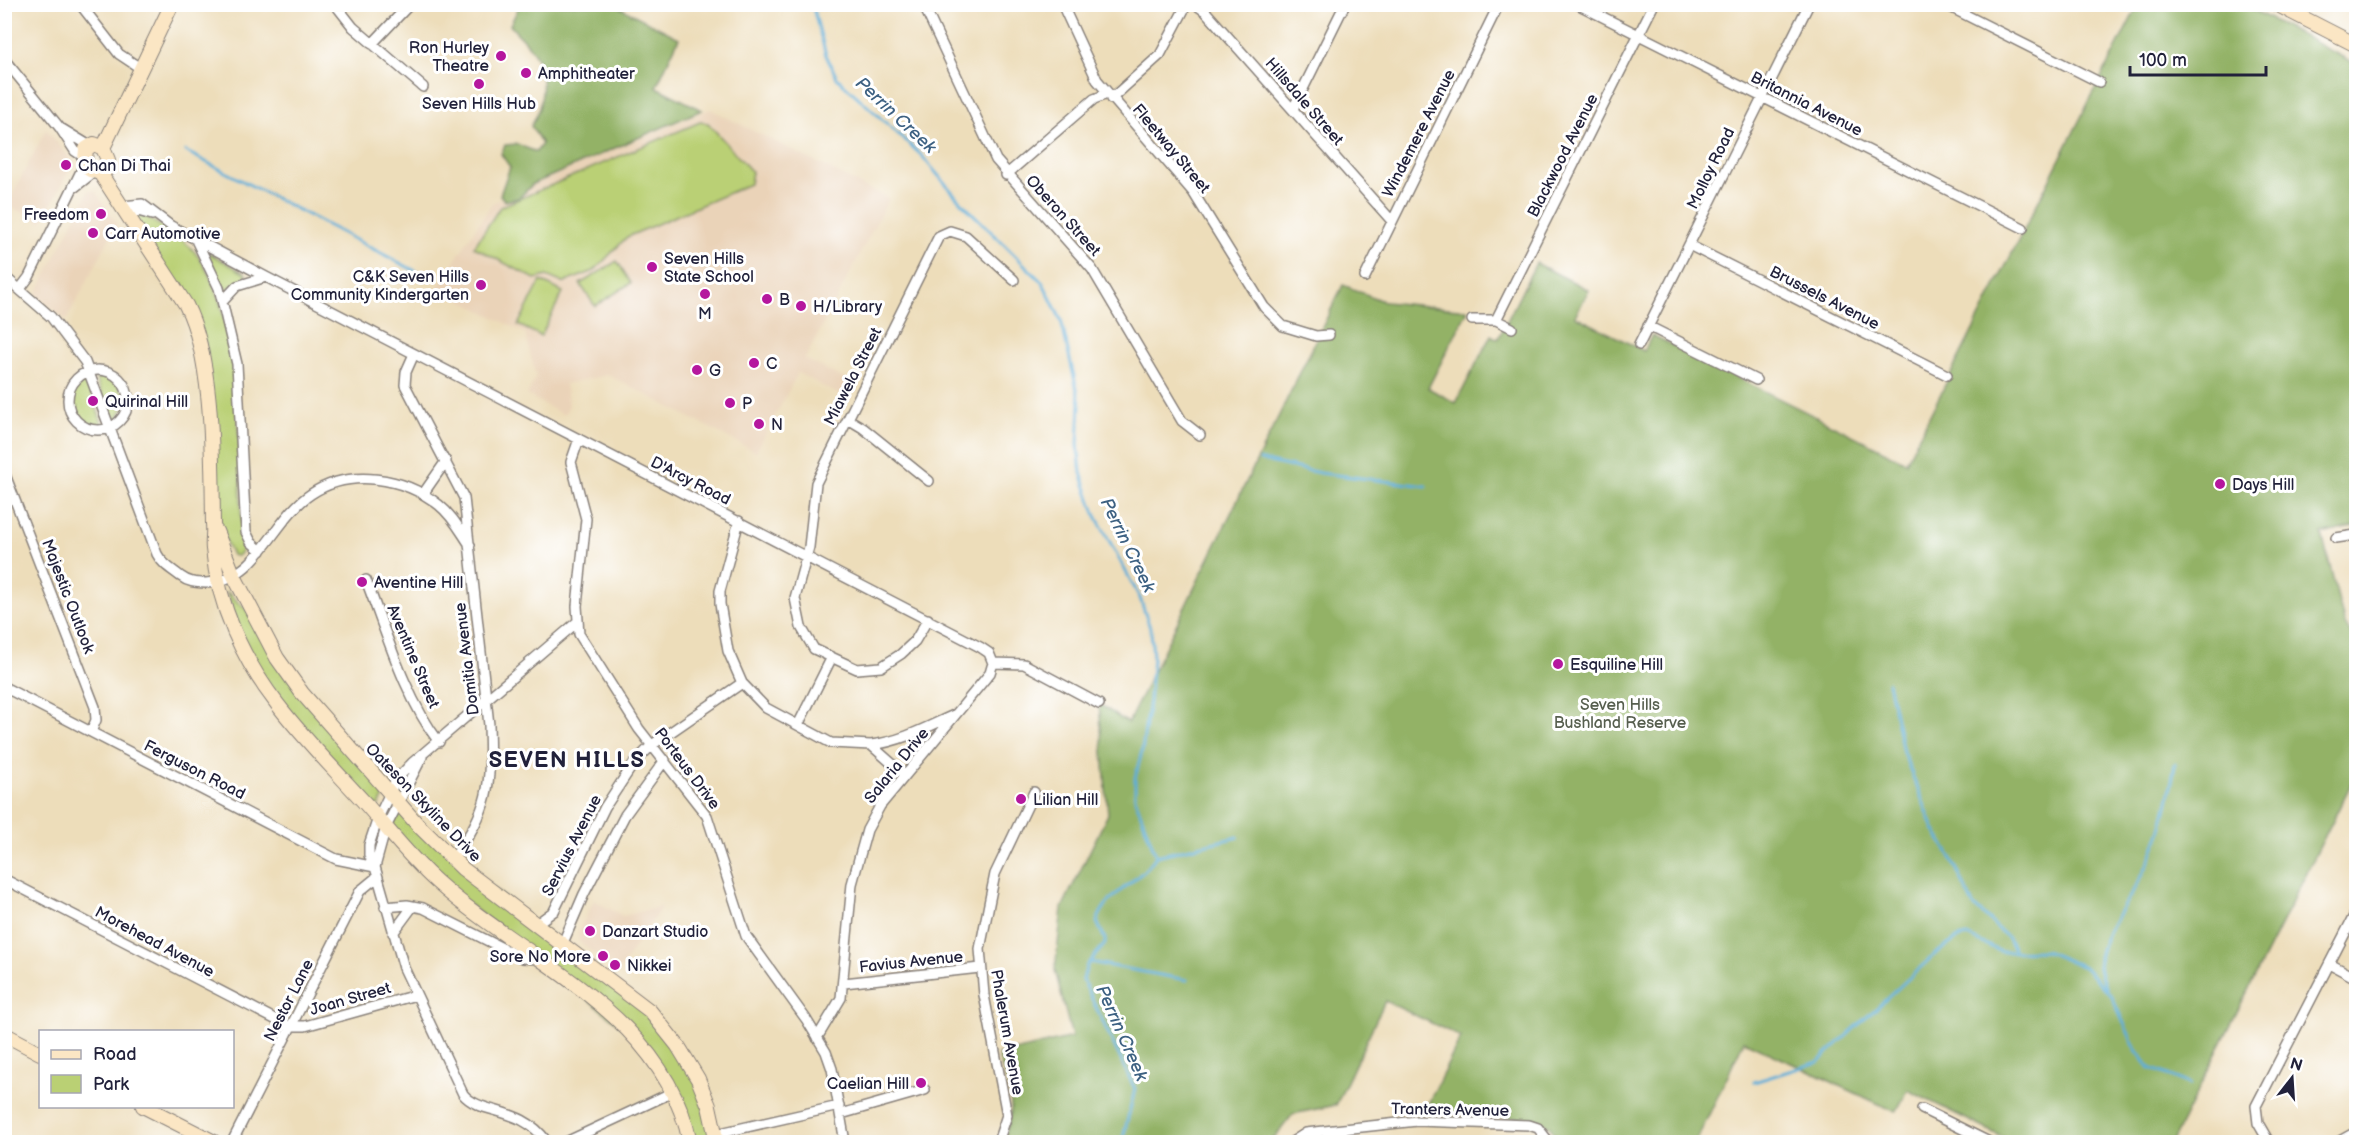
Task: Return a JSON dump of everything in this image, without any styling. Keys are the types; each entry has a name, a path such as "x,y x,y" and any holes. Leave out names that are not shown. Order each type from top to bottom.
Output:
{"main road":[{"path":"95,159 172,4"},
{"path":"2276,4 2356,45"},
{"name":"Oateson Skyline Drive","path":"95,159 186,305 195,325 208,403 214,526 213,553 218,582 238,639 262,683 294,724 439,884 625,1027 655,1061 673,1092 690,1143"},
{"name":"Oateson Skyline Drive","path":"214,526 234,576 282,667 312,705 453,859 535,925 644,1006 685,1056 701,1086 716,1138"},
{"path":"4,1034 39,1052"},
{"path":"145,1108 214,1143"}],"street":[{"path":"80,4 119,54 140,68"},
{"path":"335,4 353,27 423,87"},
{"path":"372,44 410,4"},
{"name":"Oberon Street","path":"923,4 990,149 1006,175 1092,269 1182,421 1200,435"},
{"name":"Fleetway Street","path":"1062,4 1091,69 1109,96 1193,192 1273,319 1283,326 1316,336 1329,335"},
{"path":"1006,175 1094,99 1109,96 1161,54 1187,4"},
{"name":"Hillsdale Street","path":"1195,4 1205,11 1391,220"},
{"path":"1293,109 1345,4"},
{"name":"Windemere Avenue","path":"1365,277 1499,4"},
{"name":"Britannia Avenue","path":"1577,4 2023,228"},
{"name":"Blackwood Avenue","path":"1496,320 1654,4"},
{"name":"Molloy Road","path":"1639,345 1809,4"},
{"path":"1944,4 2099,82"},
{"path":"4,59 60,128 75,151 95,159 76,177 75,187 29,277 20,289"},
{"name":"D'Arcy Road","path":"126,211 138,211 154,216 414,354 981,646 989,653 993,663"},
{"name":"Miawela Street","path":"831,659 814,649 801,627 795,598 807,556 816,483 936,241 943,232 957,231 966,236 1014,280"},
{"path":"196,240 223,301 237,364 246,532 251,542 261,551"},
{"name":"Brussels Avenue","path":"1689,245 1947,375"},
{"path":"4,276 57,323 89,371 160,558 188,581 218,582 234,576 261,551 281,523 308,496 320,489 363,478 396,482 423,494 452,518 470,545"},
{"path":"223,301 237,286 266,277"},
{"path":"1472,320 1496,320 1512,328"},
{"path":"1648,326 1756,380"},
{"name":"Domitia Avenue","path":"414,354 406,372 405,385 464,498 490,763 486,802 480,819 453,859"},
{"path":"102,370 114,375 127,390 127,410 120,421 109,428 88,429 77,422 70,410 68,396 73,384 89,371 102,370"},
{"path":"848,419 863,428 929,481"},
{"name":"Porteus Drive","path":"579,439 570,462 586,519 576,623 585,646 652,745 700,804 712,827 746,936 817,1038 832,1069 845,1143"},
{"path":"423,494 446,461"},
{"name":"Majestic Outlook","path":"4,472 95,707 96,720 91,732"},
{"path":"739,521 720,591 720,604 728,651 742,683 766,708 837,745 894,742 957,713"},
{"path":"2336,538 2356,536"},
{"name":"Aventine Street","path":"366,580 409,687 429,729 439,742"},
{"path":"798,725 831,659 857,669 881,667 902,654 915,641 928,619"},
{"path":"547,1143 536,1129 522,1119 466,1098 416,995 393,933 376,872 382,822 394,797 400,776 485,699 576,623"},
{"path":"993,663 1024,664 1099,704"},
{"name":"Salaria Drive","path":"817,1038 841,998 852,884 867,830 880,806 990,673 993,663"},
{"name":"Servius Avenue","path":"535,925 552,915 605,807 634,763 652,745 742,683"},
{"name":"Ferguson Road","path":"4,687 336,860 376,872"},
{"path":"871,745 905,775"},
{"name":"Servius Avenue","path":"562,945 568,928 625,815 665,760"},
{"name":"Phalerum Avenue","path":"998,1143 1007,1115 980,968 984,920 995,874 1034,792"},
{"name":"Nestor Lane","path":"232,1143 360,891 376,872"},
{"name":"Morehead Avenue","path":"4,879 292,1027"},
{"path":"393,933 413,906"},
{"name":"Oateson Skyline Drive","path":"385,907 413,906 430,911 522,958 539,959"},
{"path":"2269,1143 2258,1123 2256,1106 2356,912"},
{"path":"2330,964 2356,978"},
{"name":"Favius Avenue","path":"844,983 980,968"},
{"name":"Joan Street","path":"292,1027 305,1026 416,995"},
{"path":"716,1138 925,1090"},
{"path":"566,1143 673,1092"},
{"path":"1922,1109 1989,1143"},
{"name":"Tranters Avenue","path":"1292,1143 1306,1134 1387,1122 1417,1121 1538,1128 1549,1143"},
{"path":"2338,1143 2356,1132"}],"shaded area":[{"name":"Seven Hills State School","path":"710,109 889,199 805,359 852,383 845,398 798,373 756,452 608,375 565,384 569,405 564,415 527,395 536,377 525,333 437,288 492,203"},
{"path":"46,129 69,157 71,167 42,222 7,205"},
{"path":"89,191 95,191 117,224 66,321 36,294"},
{"path":"594,900 623,916 662,906 619,971 579,942 578,933"}],"green space":[{"path":"520,5 615,5 679,38 656,87 702,110 533,184 519,198 505,201 500,195 510,167 501,154 505,145 517,144 536,152 542,144 531,126 541,98 540,68 532,50 510,25"},
{"name":"Seven Hills Bushland Reserve","path":"2138,5 2244,5 2356,64 2356,526 2322,534 2344,622 2356,643 2356,774 2172,1142 2012,1142 1908,1090 1896,1112 1744,1041 1696,1142 1558,1142 1550,1126 1534,1119 1424,1112 1461,1037 1385,1001 1336,1105 1293,1114 1271,1142 1001,1142 1007,1130 1011,1109 998,1055 1072,1037 1055,970 1062,908 1108,814 1099,704 1128,723 1343,285 1385,302 1468,310 1428,388 1456,403 1491,335 1498,339 1536,263 1589,290 1575,316 1644,351 1652,335 1906,462"},
{"path":"700,122 708,123 752,172 750,184 627,237 594,271 563,283 547,276 535,279 474,247 500,207"},
{"path":"137,215 145,216 190,247 208,272 220,304 229,341 238,422 242,551 237,556 232,555 222,533 218,514 205,342 136,219"},
{"path":"209,253 246,274 245,279 225,290 207,255"},
{"path":"617,261 631,283 595,306 580,284"},
{"path":"541,281 563,292 541,336 518,325"},
{"path":"99,375 114,381 123,393 123,407 114,421 110,419 96,378"},
{"path":"83,379 87,380 102,423 100,426 83,420 74,408 73,394"},
{"path":"227,592 246,609 386,792 379,806 374,805 291,717 242,643"},
{"path":"398,812 642,1008 694,1077 714,1142 693,1142 651,1050 455,893 391,828"}],"waterway":[{"name":"Perrin Creek","path":"812,4 826,55 837,78 921,155 960,201 1043,283 1061,320 1080,403 1078,445 1081,473 1096,516 1140,598 1151,631 1153,658 1149,701 1142,751 1135,778 1135,798 1156,856 1141,873 1115,895 1101,912 1097,922 1105,944 1087,965 1083,980 1135,1089 1122,1142"},
{"path":"185,151 421,274"},
{"path":"1260,460 1320,473 1426,486"},
{"path":"1888,682 1903,752 1934,829 1953,861 1973,905 2007,937 2015,951"},
{"path":"2107,989 2100,970 2101,950 2109,930 2143,874 2155,847 2167,806 2175,764"},
{"path":"1156,856 1238,837"},
{"path":"1754,1082 1818,1062 1934,955 1958,938 1967,936 2002,952 2045,951 2084,967 2111,995 2136,1050 2150,1068 2190,1084"},
{"path":"1090,962 1187,980"}],"place":[{"name":"Ron Hurley Theatre","path":"501,56"},
{"name":"Amphitheater","path":"526,73"},
{"name":"Seven Hills Hub","path":"479,84"},
{"name":"Chan Di Thai","path":"66,165"},
{"name":"Freedom","path":"101,214"},
{"name":"Carr Automotive","path":"93,233"},
{"name":"Seven Hills State School","path":"652,267"},
{"name":"C&K Seven Hills Community Kindergarten","path":"481,285"},
{"name":"M","path":"705,294"},
{"name":"B","path":"767,299"},
{"name":"H/Library","path":"801,306"},
{"name":"C","path":"754,363"},
{"name":"G","path":"697,370"},
{"name":"Quirinal Hill","path":"93,401"},
{"name":"P","path":"730,403"},
{"name":"N","path":"759,424"},
{"name":"Days Hill","path":"2220,484"},
{"name":"Aventine Hill","path":"362,582"},
{"name":"Esquiline Hill","path":"1558,664"},
{"name":"Lilian Hill","path":"1021,799"},
{"name":"Danzart Studio","path":"590,931"},
{"name":"Sore No More","path":"603,956"},
{"name":"Nikkei","path":"615,965"},
{"name":"Caelian Hill","path":"921,1083"}],"district":[{"name":"SEVEN HILLS","path":"567,759"}]}
